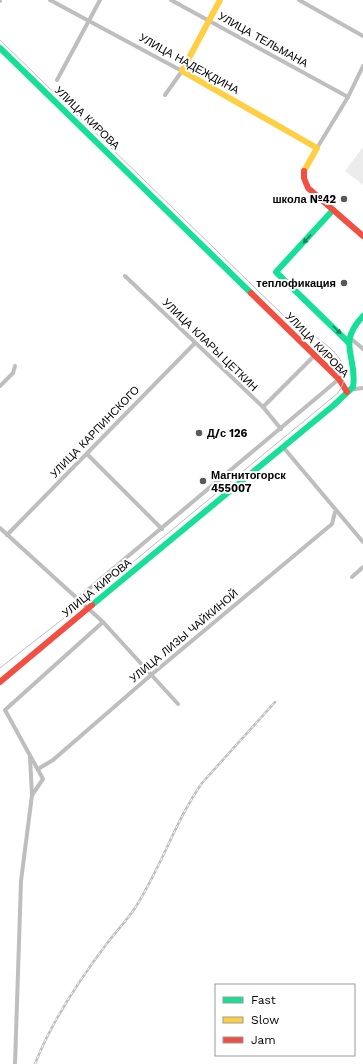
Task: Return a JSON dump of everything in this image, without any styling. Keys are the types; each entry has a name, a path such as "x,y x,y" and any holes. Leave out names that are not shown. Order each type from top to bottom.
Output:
{"main road":[{"path":"182,71 220,0"},
{"name":"УЛИЦА КИРОВА","path":"0,48 315,355 339,379 347,392 0,682"},
{"name":"УЛИЦА НАДЕЖДИНА","path":"182,71 317,148"},
{"path":"317,148 304,169 303,179 308,188 363,236"},
{"path":"334,210 276,272 349,340"},
{"path":"347,392 353,387 354,372 349,340 353,328 363,316"}],"street":[{"name":"УЛИЦА НАДЕЖДИНА","path":"50,0 182,71"},
{"path":"57,80 100,0"},
{"name":"УЛИЦА ТЕЛЬМАНА","path":"171,0 348,97"},
{"path":"300,0 363,36"},
{"path":"317,148 348,97 363,66"},
{"path":"165,95 182,71"},
{"name":"УЛИЦА КЛАРЫ ЦЕТКИН","path":"125,276 263,407 281,429"},
{"path":"349,340 363,349"},
{"name":"УЛИЦА КАРПИНСКОГО","path":"7,534 195,343"},
{"path":"263,407 315,355"},
{"path":"0,386 13,373 16,366"},
{"path":"77,599 339,379"},
{"path":"353,387 355,389 363,388"},
{"path":"283,447 335,512 363,542"},
{"path":"87,454 162,529"},
{"name":"УЛИЦА ЛИЗЫ ЧАЙКИНОЙ","path":"38,769 53,760 151,675 332,524 335,512"},
{"path":"0,528 103,622 178,704"},
{"path":"352,577 363,567"},
{"path":"32,795 43,779 5,710 103,622"},
{"path":"15,1064 21,881 32,795 30,756"}],"shaded area":[{"path":"363,147 363,185 345,171"}],"tram line":[{"path":"0,40 286,318 319,339 330,348 339,357 344,368 344,380 338,393 82,604 0,668"}],"railway":[{"path":"35,1064 67,1000 143,896 192,798 202,783 275,702"}],"traffic: fast":[{"path":"0,48 251,293"},
{"path":"333,210 276,272 349,343"},
{"path":"92,605 334,405 353,387 354,376 349,343 355,326 363,316"}],"traffic: slow":[{"path":"220,0 182,71 317,148 304,171"}],"traffic: jam":[{"path":"304,171 304,178 308,188 363,236"},
{"path":"251,293 339,379 347,392"},
{"path":"0,682 92,605"}],"place":[{"name":"школа №42","path":"344,199"},
{"name":"теплофикация","path":"344,283"},
{"name":"Д/с 126","path":"199,433"},
{"name":"Магнитогорск 455007","path":"203,481"}]}
